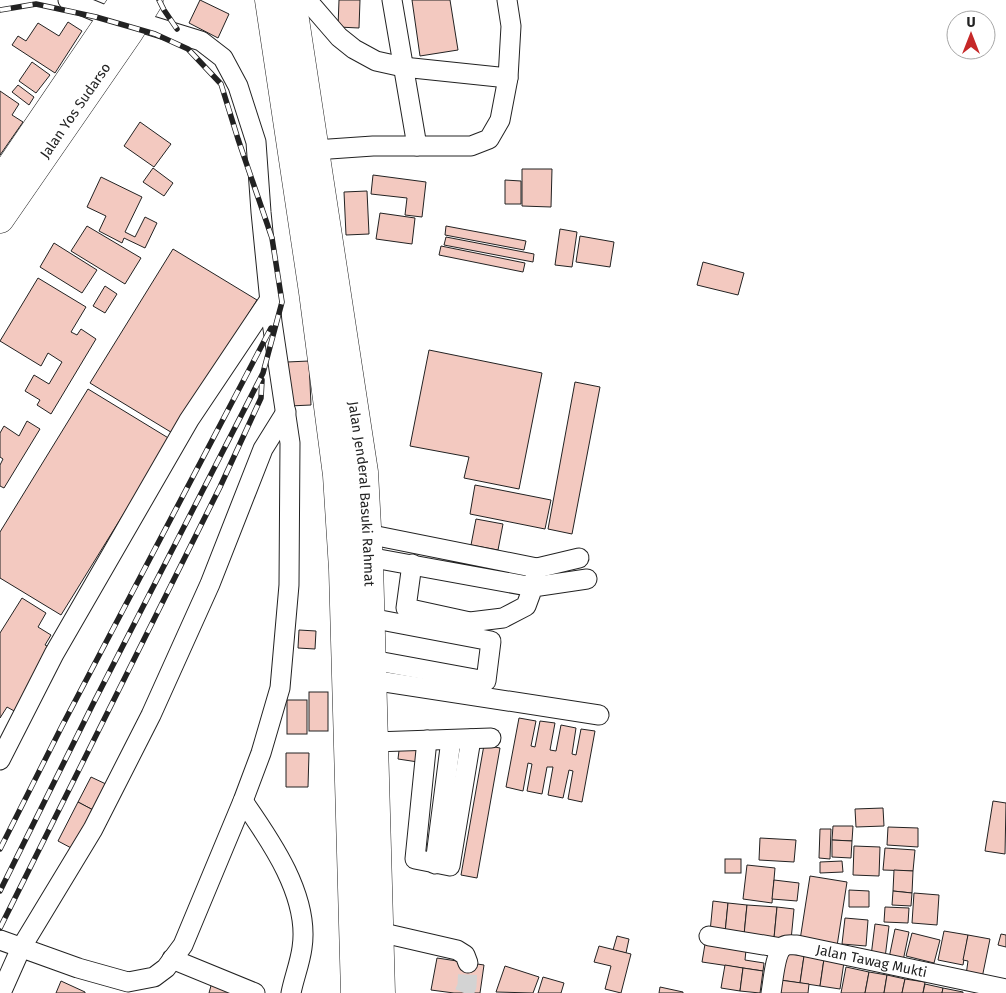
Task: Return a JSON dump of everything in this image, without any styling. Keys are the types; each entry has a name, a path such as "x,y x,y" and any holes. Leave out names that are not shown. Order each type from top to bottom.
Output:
{"highway":[{"name":"Jalan Jenderal Basuki Rahmat","path":"270,0 304,152 364,472 370,618 355,993"},
{"name":"Jalan Jenderal Basuki Rahmat","path":"292,0 304,152 337,475 343,569 366,686 374,742 381,993"},
{"name":"Jalan Yos Sudarso","path":"0,182 130,10"},
{"name":"Jalan Yos Sudarso","path":"0,219 130,10"}],"street":[{"path":"68,0 130,10 201,41 223,58 238,86 256,142 270,299 290,443 289,585 280,688 261,753 243,801 182,945 166,968 154,977 128,982"},
{"path":"307,0 339,37 354,49 376,61 403,67 508,78"},
{"path":"392,0 417,146"},
{"path":"304,152 373,146 471,146 489,139 500,120 508,78 511,26 507,0"},
{"path":"0,760 54,654 189,420 270,299"},
{"path":"1,993 21,948 93,829 151,715 210,584 260,456 286,412"},
{"path":"368,546 412,564 533,587 587,579"},
{"path":"368,546 537,568 579,558"},
{"path":"412,564 406,608 470,622 504,618 526,606 537,568"},
{"path":"366,686 486,681 491,642 370,618"},
{"path":"366,686 599,715"},
{"path":"374,742 491,738"},
{"path":"427,740 415,859 450,866 471,739"},
{"path":"435,864 451,740"},
{"path":"243,801 269,839 298,898 302,915 303,947 291,993"},
{"path":"380,932 457,950 465,955 468,963"},
{"name":"Jalan Tawag Mukti","path":"710,936 782,948 788,945 797,945 1006,989"},
{"path":"0,940 78,968 128,982 145,993"},
{"path":"771,993 777,959 782,948"},
{"path":"172,959 255,993"}],"building":[{"path":"200,0 229,14 218,38 189,23"},
{"path":"339,0 360,0 359,28 338,27"},
{"path":"412,0 450,0 458,50 420,56"},
{"path":"68,22 82,31 55,73 12,45 18,36 26,41 38,23 59,36"},
{"path":"32,62 50,75 36,93 19,81"},
{"path":"18,85 34,97 29,105 12,92"},
{"path":"0,91 19,104 12,115 23,122 0,155"},
{"path":"140,122 171,144 154,167 124,146"},
{"path":"153,168 173,183 164,196 143,182"},
{"path":"522,169 552,169 551,207 522,206"},
{"path":"373,175 426,182 422,217 405,215 407,198 371,194"},
{"path":"101,177 142,197 125,232 135,237 145,217 157,223 145,248 124,238 122,243 99,231 106,216 87,207"},
{"path":"505,180 521,181 521,204 505,204"},
{"path":"367,191 369,234 346,235 344,192"},
{"path":"380,213 415,218 412,244 376,239"},
{"path":"87,226 141,258 125,284 71,251"},
{"path":"446,226 526,241 524,250 445,235"},
{"path":"560,229 577,232 572,267 555,265"},
{"path":"580,236 614,242 610,267 576,262"},
{"path":"446,237 534,254 533,262 444,245"},
{"path":"54,243 97,270 82,293 40,267"},
{"path":"441,246 525,263 523,272 439,255"},
{"path":"173,249 257,300 174,434 90,383"},
{"path":"703,262 744,273 738,295 697,285"},
{"path":"38,278 86,307 71,332 77,335 81,329 96,339 51,414 37,405 40,400 25,391 34,375 49,384 62,362 48,353 41,366 0,341"},
{"path":"105,286 117,294 105,313 93,306"},
{"path":"429,350 542,373 519,489 464,478 469,457 410,446"},
{"path":"309,361 311,405 289,406 287,362"},
{"path":"575,382 600,387 572,534 548,529"},
{"path":"88,389 170,439 61,615 0,578 0,532"},
{"path":"27,421 40,429 4,488 0,486 0,465 3,459 0,457 0,433 4,426 19,436"},
{"path":"475,485 551,500 545,529 470,514"},
{"path":"476,519 503,524 498,550 471,545"},
{"path":"22,598 46,613 38,627 51,635 45,645 55,650 16,712 7,707 0,718 0,633"},
{"path":"299,630 316,631 315,649 298,648"},
{"path":"309,692 328,692 328,731 309,731"},
{"path":"287,700 307,700 307,734 287,734"},
{"path":"519,718 536,721 531,746 535,747 540,721 555,723 550,750 556,751 561,725 576,728 572,754 576,755 581,729 595,731 582,802 568,799 573,771 569,770 563,798 548,795 553,767 547,767 542,794 527,791 532,764 528,763 523,791 506,787"},
{"path":"401,734 422,737 418,762 398,759"},
{"path":"484,745 500,748 477,878 461,875"},
{"path":"286,753 309,753 308,787 286,787"},
{"path":"91,777 108,785 95,811 78,802"},
{"path":"993,801 1006,803 1005,854 985,851"},
{"path":"78,802 95,811 75,850 58,841"},
{"path":"883,808 884,826 856,827 855,809"},
{"path":"833,826 853,826 852,841 832,840"},
{"path":"888,827 918,828 918,847 887,845"},
{"path":"820,829 831,829 830,859 819,858"},
{"path":"760,838 796,840 794,862 759,860"},
{"path":"832,840 852,841 851,858 832,857"},
{"path":"854,846 880,847 879,876 853,875"},
{"path":"885,848 915,850 913,871 883,870"},
{"path":"725,859 741,859 741,873 725,873"},
{"path":"842,861 843,872 820,873 820,862"},
{"path":"747,865 775,868 772,903 743,899"},
{"path":"894,870 913,871 912,893 893,891"},
{"path":"810,876 847,882 837,946 800,940"},
{"path":"774,880 799,883 797,901 772,899"},
{"path":"849,890 869,891 869,907 849,907"},
{"path":"893,891 912,893 911,906 892,905"},
{"path":"914,893 939,895 937,925 912,923"},
{"path":"713,901 728,903 725,933 710,932"},
{"path":"728,903 747,905 744,935 725,933"},
{"path":"747,905 777,907 774,938 744,935"},
{"path":"777,907 794,909 791,940 774,938"},
{"path":"885,907 909,908 908,923 884,922"},
{"path":"845,918 868,920 866,946 842,944"},
{"path":"875,924 889,926 885,958 871,956"},
{"path":"895,929 909,932 903,961 889,958"},
{"path":"944,931 968,935 963,965 938,960"},
{"path":"912,933 940,940 934,963 906,956"},
{"path":"1001,934 1006,935 1006,947 998,945"},
{"path":"968,935 990,939 982,978 966,975 968,961 963,960"},
{"path":"617,936 629,939 626,953 613,950"},
{"path":"705,944 746,950 745,960 764,963 763,971 702,962"},
{"path":"599,946 631,954 621,993 605,989 611,966 594,962"},
{"path":"784,953 804,956 800,983 780,980"},
{"path":"804,956 824,959 820,986 800,983"},
{"path":"437,958 484,965 480,993 454,993 431,990"},
{"path":"824,959 844,962 840,989 820,986"},
{"path":"725,965 743,968 740,991 721,988"},
{"path":"505,966 539,977 533,993 496,992"},
{"path":"846,967 869,972 865,993 841,993"},
{"path":"743,968 763,971 760,993 740,991"},
{"path":"869,972 887,975 884,993 865,993"},
{"path":"887,975 905,979 902,993 884,993"},
{"path":"543,977 564,983 561,993 538,993"},
{"path":"905,979 925,982 923,993 902,993"},
{"path":"780,980 809,984 808,993 778,993"},
{"path":"61,981 85,992 85,993 56,993"},
{"path":"212,982 246,993 209,993"},
{"path":"925,984 943,988 942,993 923,993"},
{"path":"660,987 683,992 683,993 659,993"},
{"path":"943,988 963,992 963,993 942,993"}],"tunnel":[{"path":"464,993 467,986 468,963"}],"railway":[{"path":"159,0 177,29"},
{"path":"0,10 36,4 96,17 155,34 188,49 221,84 272,238 282,302 263,373 93,704 0,891"},
{"path":"0,849 62,726 271,328"},
{"path":"0,928 220,487 261,398 262,380"}]}
